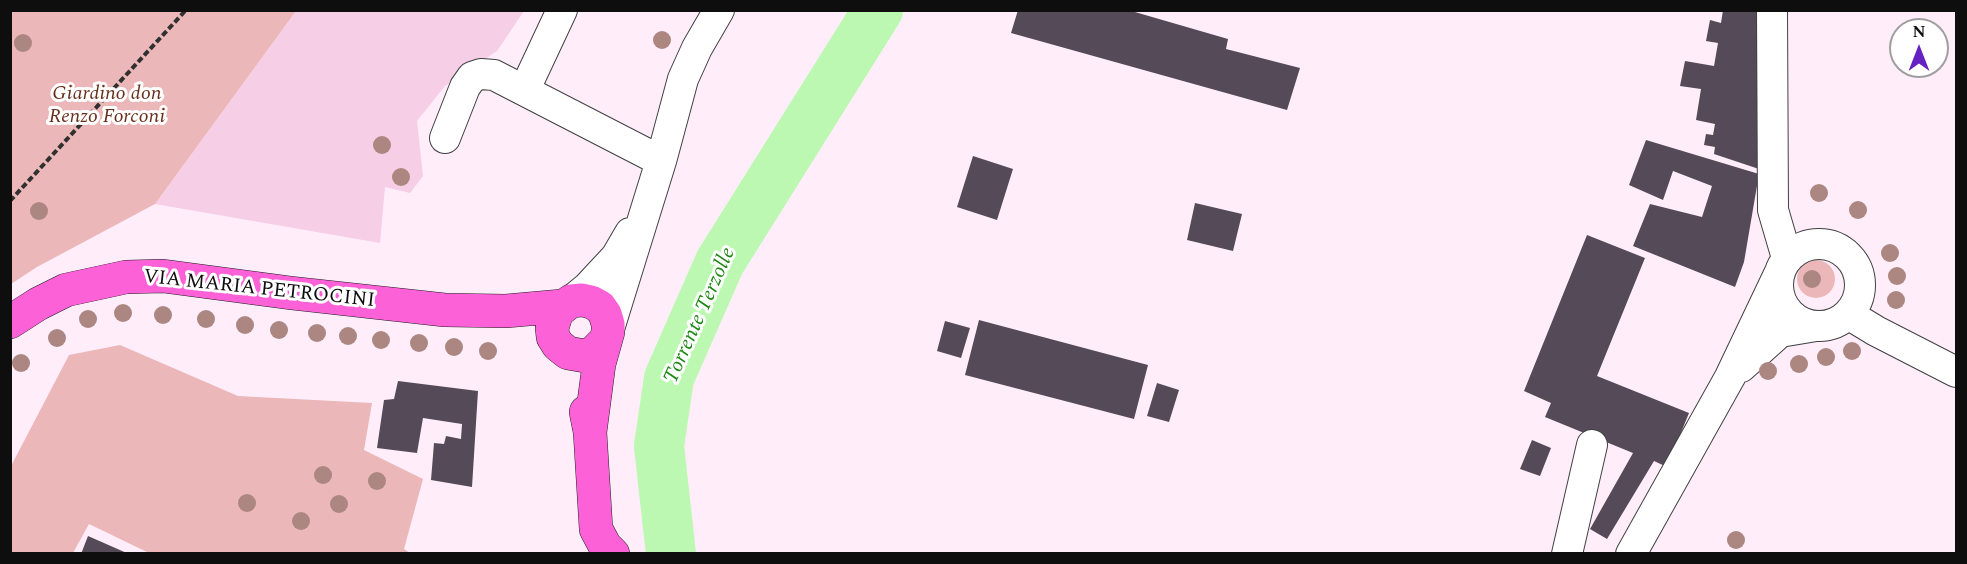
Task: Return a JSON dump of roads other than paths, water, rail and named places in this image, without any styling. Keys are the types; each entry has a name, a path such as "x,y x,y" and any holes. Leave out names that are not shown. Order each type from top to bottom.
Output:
{"main road":[{"name":"VIA MARIA PETROCINI","path":"10,322 66,290 126,277 163,276 291,294 445,310 506,311 566,304"},
{"path":"590,432 598,364 607,337 605,314 600,307 582,300 566,304 554,318 552,328 554,337 563,349 580,384 590,432 596,529 605,546 613,554"},
{"name":"VIA MARIA PETROCINI","path":"445,310 520,328 541,336 563,349"},
{"path":"563,349 585,356 593,353 607,337"}],"street":[{"path":"525,89 562,10"},
{"path":"607,337 661,161 683,79 697,48 719,10"},
{"path":"1772,10 1773,210 1784,265 1778,287 1780,300 1786,310 1801,322 1816,326"},
{"path":"445,138 465,87 472,77 481,74 494,75 661,161"},
{"path":"566,304 588,286 616,257 646,208"},
{"path":"1631,554 1730,377 1784,265 1799,248 1819,243 1837,247 1848,255 1858,272 1861,286 1857,301 1848,314 1829,325 1780,332 1730,377"},
{"path":"1848,314 1956,372"},
{"path":"1567,554 1592,445"}],"waterway":[{"name":"Torrente Terzolle","path":"671,554 659,446 669,378 720,262 878,10"}],"park label":[{"name":"Giardino don Renzo Forconi","path":"107,106"}]}
